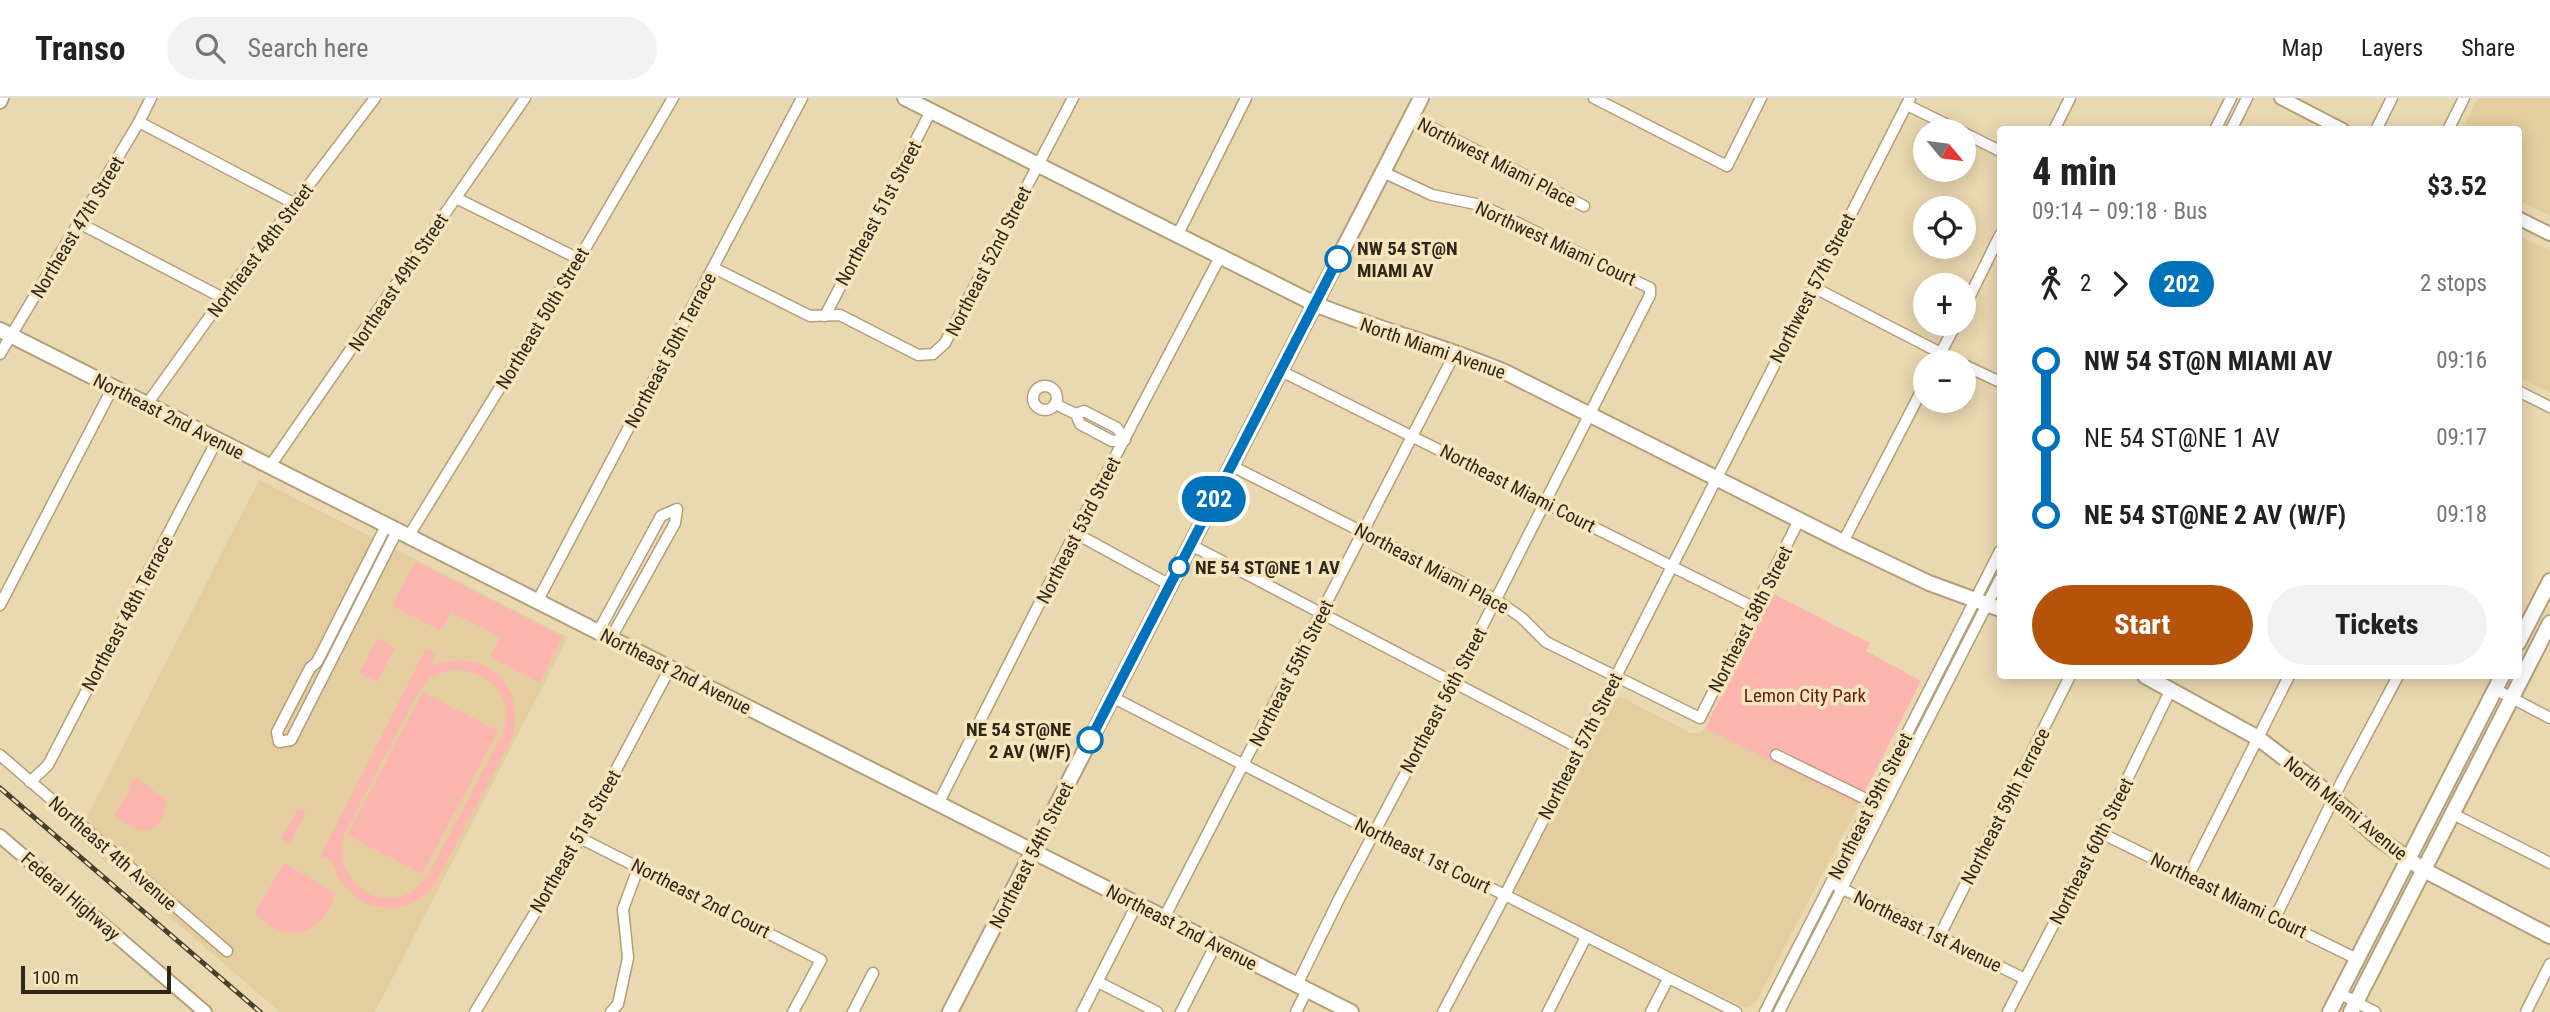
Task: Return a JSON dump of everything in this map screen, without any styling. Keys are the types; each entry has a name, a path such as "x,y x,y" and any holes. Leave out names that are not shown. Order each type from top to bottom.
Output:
{"main road":[{"name":"North Miami Avenue","path":"905,98 1315,304 1361,323 1507,373 1843,542 1929,583 1988,605"},
{"name":"Northeast 54th Street","path":"950,1012 1421,98"},
{"name":"Northeast 2nd Avenue","path":"6,332 1352,1012"},
{"path":"2522,635 2550,581"},
{"path":"2354,1007 2548,630"},
{"path":"2329,1012 2498,682"},
{"name":"North Miami Avenue","path":"2167,683 2258,738 2309,776 2378,838 2424,870 2550,936"}],"street":[{"name":"Northeast 47th Street","path":"0,354 6,332 79,223 151,98"},
{"path":"359,98 373,101"},
{"name":"Northeast 49th Street","path":"270,466 525,98"},
{"name":"Northeast 50th Street","path":"397,531 291,740 279,742 277,733 310,668 317,662 397,531 579,259 673,98"},
{"name":"Northeast 50th Terrace","path":"537,602 802,98"},
{"name":"Northeast 52nd Street","path":"825,316 840,315 918,355 933,354 946,343 1073,98"},
{"path":"1177,236 1246,98"},
{"path":"1594,98 1727,166 1761,98"},
{"path":"2056,126 2070,98"},
{"path":"2217,126 2231,98"},
{"path":"2233,126 2248,98"},
{"path":"2281,98 2335,126"},
{"path":"2378,126 2392,98"},
{"path":"2450,126 2464,98"},
{"name":"Northeast 48th Street","path":"147,404 223,298 373,101"},
{"path":"1908,101 1939,119"},
{"name":"Northwest 57th Street","path":"1715,479 1908,101"},
{"name":"Northeast 51st Street","path":"825,316 931,111"},
{"name":"Northwest Miami Place","path":"1411,117 1584,206"},
{"path":"139,122 295,204"},
{"path":"1976,139 1997,150"},
{"name":"Northwest Miami Court","path":"1383,172 1432,195 1481,205 1650,288"},
{"path":"456,198 579,259"},
{"path":"2522,220 2550,234"},
{"path":"79,223 223,298"},
{"path":"1976,284 1997,241"},
{"name":"Northeast 53rd Street","path":"938,804 1075,533 1220,257"},
{"path":"713,268 810,316 825,316"},
{"path":"1812,287 1924,350"},
{"name":"Northeast 56th Street","path":"1296,1012 1302,987 1374,832 1454,682 1650,296 1650,288"},
{"name":"Northeast 55th Street","path":"1164,918 1455,353"},
{"name":"Northeast Miami Court","path":"1281,370 1755,608"},
{"path":"1976,371 1997,382"},
{"path":"0,605 113,387"},
{"path":"2522,393 2550,407"},
{"path":"1055,404 1076,414 1084,411 1117,428 1125,440"},
{"path":"1843,542 1913,407"},
{"name":"Northeast 48th Terrace","path":"30,782 48,765 217,440"},
{"name":"Northeast Miami Place","path":"1232,466 1495,599 1522,618 1546,642 1700,718"},
{"name":"Northeast 57th Street","path":"1443,1012 1715,479"},
{"path":"677,509 676,523 605,635 649,536 661,516 677,509"},
{"name":"Northeast 58th Street","path":"1700,718 1799,520"},
{"path":"1075,533 1170,585"},
{"path":"649,536 663,544"},
{"path":"1191,545 1578,748"},
{"path":"1988,605 1997,564"},
{"path":"1988,605 1997,586"},
{"name":"Northeast 59th Street","path":"1765,1012 1872,802 1988,605"},
{"name":"Northeast 59th Street","path":"1779,1012 1988,605"},
{"name":"Northeast 51st Street","path":"475,1012 580,838 670,668"},
{"name":"Northeast 59th Terrace","path":"1940,937 2069,679"},
{"path":"2189,875 2288,679"},
{"path":"2275,918 2396,679"},
{"path":"2498,682 2512,698 2550,718"},
{"name":"Northeast 60th Street","path":"2008,1012 2101,833 2167,683"},
{"name":"Northeast 1st Court","path":"1112,697 1245,763 1374,832 1735,1012"},
{"name":"Northeast 4th Avenue","path":"0,755 227,951"},
{"path":"1776,755 1883,808"},
{"path":"2453,814 2550,863"},
{"name":"Northeast Miami Court","path":"2101,833 2357,959"},
{"name":"Federal Highway","path":"0,836 205,1012"},
{"name":"Northeast 2nd Court","path":"580,838 821,960 793,1012"},
{"path":"611,1012 618,1004 628,958 623,909 639,866"},
{"name":"Northeast 1st Avenue","path":"1831,883 2025,979"},
{"path":"1082,1012 1137,904"},
{"path":"1548,1012 1586,937"},
{"path":"1181,1012 1216,944"},
{"path":"2526,1012 2550,964"},
{"path":"853,1012 873,972"},
{"path":"1651,1012 1668,979"},
{"path":"1098,982 1157,1012"},
{"path":"2339,993 2354,1007 2375,1012"}],"shaded area":[{"path":"2478,98 2550,98 2550,216 2522,202 2522,126 2464,126"},
{"path":"2522,237 2550,251 2550,393 2522,379"},
{"path":"259,480 568,637 375,1012 280,1012 77,837"},
{"path":"1623,698 1691,733 1700,733 1705,728 1858,805 1756,1002 1746,1008 1521,897 1517,892 1516,885 1609,703"}],"green space":[{"path":"415,561 563,637 540,683 490,657 500,637 451,612 441,631 392,606"},
{"name":"Lemon City Park","path":"1773,594 1870,643 1866,651 1921,681 1858,805 1705,728"},
{"path":"378,638 395,648 377,682 359,673"},
{"path":"426,648 436,654 432,665 468,661 484,665 496,674 513,699 513,736 434,886 412,903 385,908 373,905 352,893 336,873 331,860 320,857","holes":["451,669 486,679 499,692 506,710 503,733 427,877 404,896 374,896 354,882 348,872 343,860 344,835 418,692 431,677"]},
{"path":"423,692 498,731 422,874 347,835"},
{"path":"135,777 167,800 161,821 148,830 132,827 114,815"},
{"path":"298,808 306,812 289,844 281,839"},
{"path":"284,863 335,893 330,908 322,919 302,932 279,930 255,913"}],"railway":[{"path":"0,788 260,1012"}],"bus line":[{"name":"202","path":"1090,740 1338,259"}],"place":[{"name":"NW 54 ST@N MIAMI AV","path":"1338,259"},
{"name":"NE 54 ST@NE 1 AV","path":"1179,567"},
{"name":"NE 54 ST@NE 2 AV (W/F)","path":"1090,740"}]}
